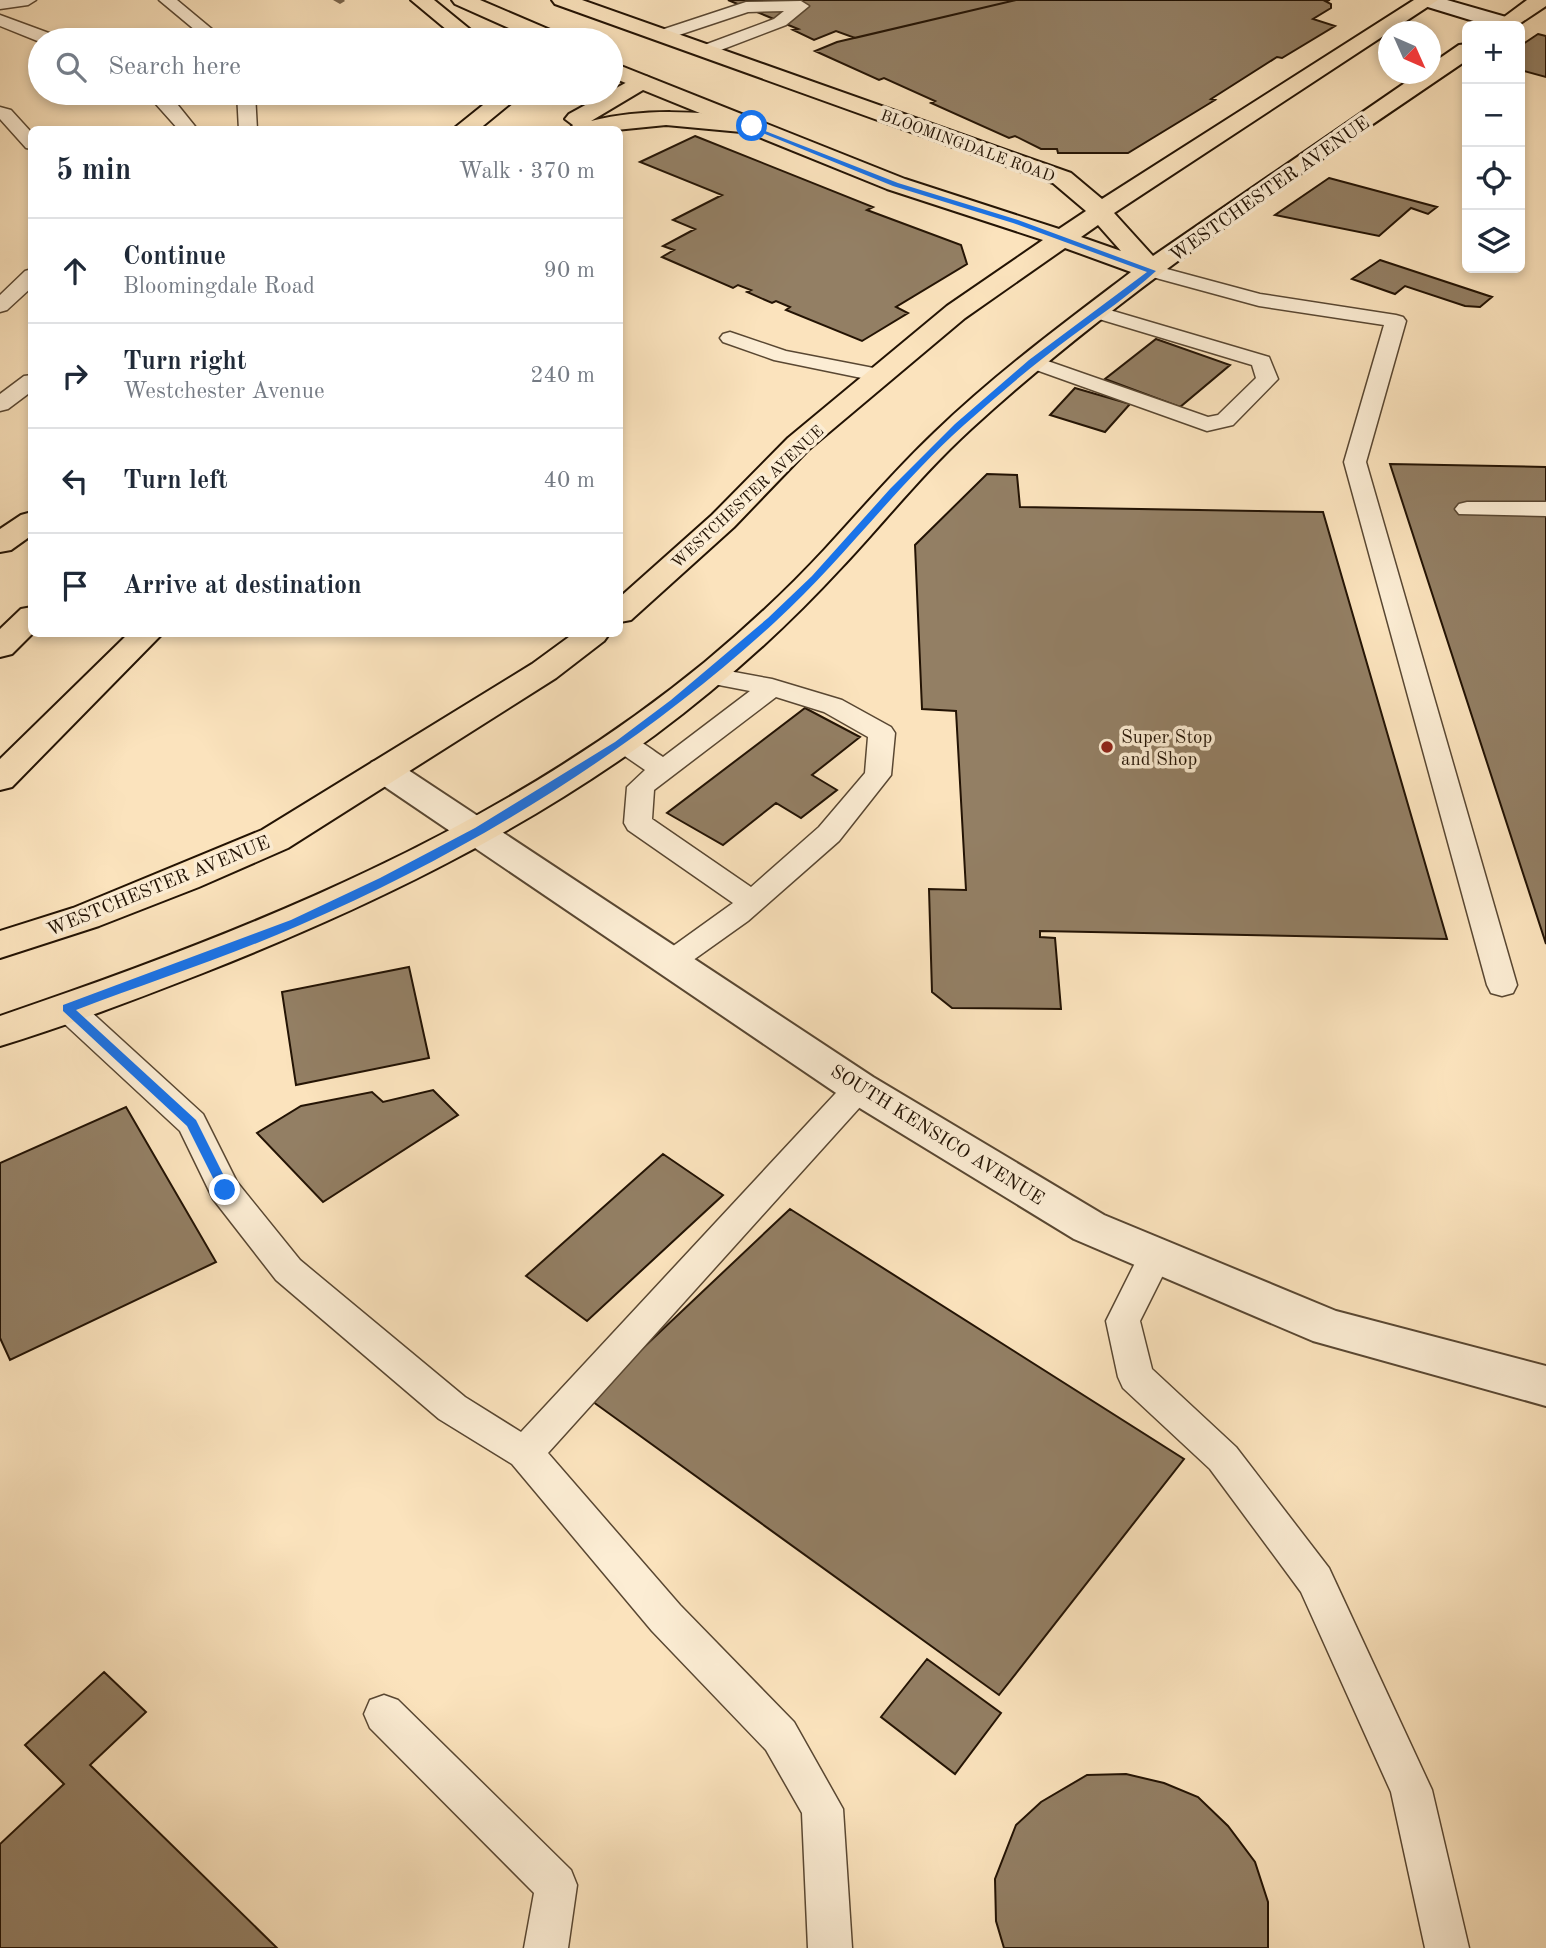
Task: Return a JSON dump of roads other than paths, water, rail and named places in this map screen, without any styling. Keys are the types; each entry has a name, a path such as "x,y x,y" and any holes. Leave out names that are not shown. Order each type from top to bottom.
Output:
{"main road":[{"path":"421,0 457,28"},
{"path":"462,0 526,28"},
{"name":"BLOOMINGDALE ROAD","path":"562,0 1062,178 1074,184 1152,271"},
{"name":"WESTCHESTER AVENUE","path":"623,610 723,521 798,444 956,312 1100,211 1426,0"},
{"path":"1509,21 1534,5"},
{"path":"623,48 661,36"},
{"path":"623,92 705,51"},
{"name":"WESTCHESTER AVENUE","path":"0,1031 295,923 384,881 479,831 622,741 707,675 780,612 949,435 1032,362 1152,271 1462,54"},
{"path":"623,74 896,184 1152,271"},
{"path":"467,126 480,105"},
{"path":"467,126 496,105"},
{"path":"569,126 600,105"},
{"path":"596,126 623,119 654,116 688,117 752,126"},
{"path":"0,542 28,524"},
{"path":"0,647 28,619"},
{"path":"0,779 143,637"},
{"name":"WESTCHESTER AVENUE","path":"0,946 86,917 275,839 544,671 589,637"}],"street":[{"path":"1426,0 1491,21"},
{"path":"1492,0 1534,5"},
{"name":"SOUTH KENSICO AVENUE","path":"384,770 479,831 859,1088 1089,1227 1329,1328 1546,1386"}],"lane":[{"path":"0,4 28,0"},
{"path":"167,0 202,28"},
{"path":"661,36 746,7 801,6 780,22 705,51"},
{"path":"0,20 28,31"},
{"path":"166,105 185,126"},
{"path":"247,105 248,126"},
{"path":"0,112 28,140"},
{"path":"1152,271 1259,300 1396,321 1355,462 1502,985"},
{"path":"0,306 28,279"},
{"path":"1032,362 1207,424 1225,420 1268,379 1262,361 1096,312"},
{"path":"730,338 781,356 881,376"},
{"path":"0,404 28,384"},
{"path":"1467,509 1546,509"},
{"path":"672,961 752,902 829,834 878,775 882,733 833,705 772,687 707,675"},
{"path":"752,902 638,824 641,787 772,687"},
{"path":"622,741 663,770"},
{"path":"67,1008 192,1123 225,1190 288,1270 452,1408 525,1453 666,1618 780,1736 822,1809 830,1948"},
{"path":"525,1453 859,1088"},
{"path":"1155,1257 1123,1321 1136,1377 1223,1458 1315,1580 1411,1790 1447,1948"},
{"path":"384,1714 556,1885 547,1948"}],"place":[{"name":"Super Stop and Shop","path":"1107,747"}]}
